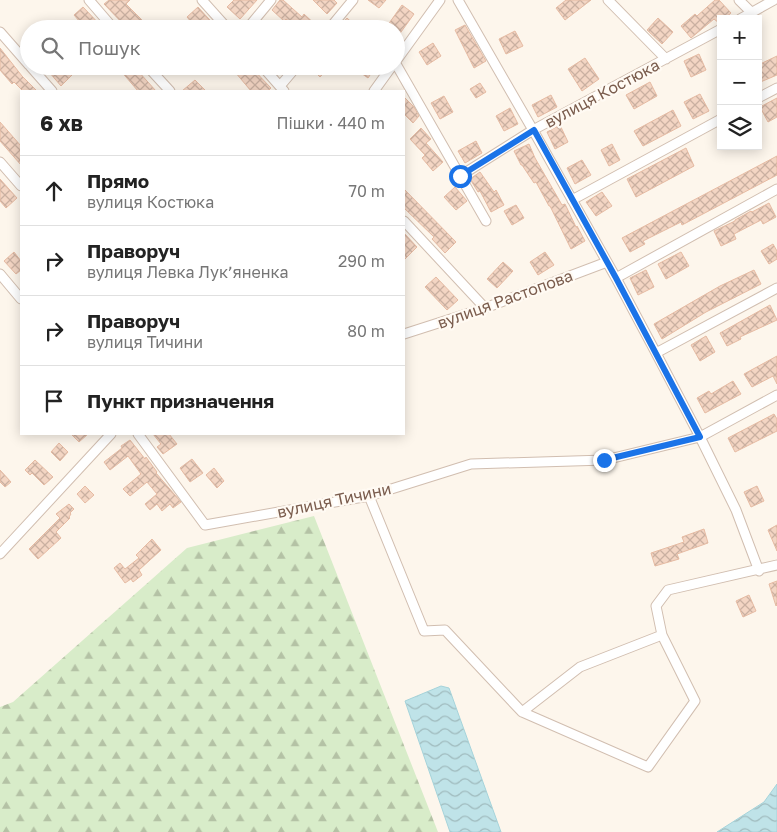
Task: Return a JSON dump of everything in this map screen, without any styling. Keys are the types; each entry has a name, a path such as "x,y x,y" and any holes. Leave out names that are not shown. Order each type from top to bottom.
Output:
{"street":[{"path":"89,0 106,20"},
{"path":"202,0 220,20"},
{"path":"254,20 271,0"},
{"path":"336,20 353,0"},
{"path":"405,48 440,0"},
{"path":"458,0 534,130 656,353 736,510 759,571"},
{"path":"608,0 666,59"},
{"path":"740,0 752,12"},
{"path":"747,15 774,0"},
{"name":"вулиця Костюка","path":"460,176 534,130 717,31"},
{"path":"0,32 20,54"},
{"path":"38,75 51,90"},
{"path":"156,75 169,90"},
{"path":"270,75 282,89 291,75"},
{"path":"375,90 386,75"},
{"path":"402,75 486,222"},
{"path":"762,96 777,88"},
{"path":"572,200 717,121"},
{"path":"0,162 20,185"},
{"path":"616,278 777,189"},
{"path":"405,222 485,308"},
{"name":"вулиця Растопова","path":"405,334 485,308 607,262"},
{"path":"0,274 20,298"},
{"path":"656,353 777,288"},
{"name":"вулиця Тичини","path":"139,435 205,524 369,496 471,464 604,460 700,437 777,395"},
{"path":"0,554 110,435"},
{"path":"369,496 424,631 445,630 522,712 648,767 696,702 662,635 656,606 668,590 759,571 777,565"},
{"path":"522,712 580,667 662,635"}],"green space":[{"path":"314,516 438,832 0,832 0,707 13,702 187,548"}],"water":[{"path":"441,686 449,688 501,832 450,832 405,701"},
{"path":"777,784 777,832 717,832 764,802"}],"building":[{"path":"109,0 130,0 126,4 142,20 119,20 104,4"},
{"path":"234,0 257,0 240,19 227,7"},
{"path":"280,0 283,0 302,17 304,14 310,20 283,20 272,10"},
{"path":"313,0 334,0 337,3 327,14"},
{"path":"368,0 386,0 379,8"},
{"path":"566,0 591,0 565,20 556,8"},
{"path":"715,0 719,0 731,13 729,15 717,15 717,21 714,19 691,38 681,26 695,14 697,16"},
{"path":"402,5 414,14 405,26 405,20 391,20"},
{"path":"83,7 95,20 78,20 74,15"},
{"path":"198,7 210,20 190,20 187,17"},
{"path":"658,18 673,32 662,44 647,30"},
{"path":"465,25 486,61 474,68 455,30"},
{"path":"515,31 523,46 506,54 499,39"},
{"path":"433,43 441,56 427,65 419,52"},
{"path":"0,48 20,75 36,90 22,90 14,82 12,84 0,70"},
{"path":"699,54 706,70 691,77 684,61"},
{"path":"777,56 777,75 762,81 762,63"},
{"path":"585,58 599,79 582,91 568,69"},
{"path":"52,75 72,75 61,86"},
{"path":"124,75 142,75 155,90 137,90"},
{"path":"238,75 259,75 271,88 269,90 250,90"},
{"path":"195,80 205,90 183,90"},
{"path":"650,82 657,96 634,109 626,95"},
{"path":"480,83 486,92 476,98 470,89"},
{"path":"700,94 709,111 693,119 684,102"},
{"path":"551,95 557,107 538,117 532,105"},
{"path":"444,96 453,112 440,119 431,103"},
{"path":"405,98 414,107 419,116 413,123 405,115"},
{"path":"777,98 777,117 768,122 762,111 762,106"},
{"path":"510,108 518,124 504,131 496,116"},
{"path":"673,110 681,126 643,146 634,131"},
{"path":"0,122 20,145 20,164 0,141"},
{"path":"560,125 568,142 555,149 547,132"},
{"path":"421,128 431,139 426,143 443,162 433,171 422,158 425,155 410,139"},
{"path":"476,141 482,153 465,163 458,151"},
{"path":"529,144 562,205 565,204 585,241 571,249 550,206 536,182 534,183 521,165 514,151"},
{"path":"612,144 620,160 609,166 601,150"},
{"path":"686,148 694,166 636,197 627,179"},
{"path":"777,156 777,175 682,225 681,222 643,241 645,244 630,252 622,238"},
{"path":"582,160 591,175 575,184 567,168"},
{"path":"480,172 494,192 496,190 504,205 491,212 480,191 478,192 470,179"},
{"path":"0,179 17,198 6,208 0,201"},
{"path":"455,187 467,201 456,210 444,197"},
{"path":"405,190 456,242 445,253 432,239 434,237 405,209"},
{"path":"602,192 612,206 596,216 586,202"},
{"path":"769,203 776,217 763,224 761,220 734,234 736,239 721,246 714,231"},
{"path":"516,205 524,218 512,225 504,211"},
{"path":"405,234 417,247 405,259"},
{"path":"773,244 777,251 777,259 769,264 761,251"},
{"path":"14,252 20,260 20,271 16,274 4,261"},
{"path":"545,252 554,265 538,275 530,262"},
{"path":"681,252 689,266 666,279 658,264"},
{"path":"503,262 513,271 497,288 487,279"},
{"path":"646,270 654,287 638,295 630,278"},
{"path":"754,270 761,284 706,312 662,339 654,324 720,286"},
{"path":"436,277 458,300 447,310 425,287"},
{"path":"770,305 777,320 740,337 741,339 727,346 720,333"},
{"path":"706,336 715,352 700,361 691,345"},
{"path":"777,356 777,384 773,376 752,387 744,374"},
{"path":"733,381 741,394 705,413 697,398 709,391 711,394"},
{"path":"774,414 777,419 777,431 735,452 728,438"},
{"path":"72,435 87,435 79,442"},
{"path":"154,435 170,435 177,444 163,454 157,447 161,444"},
{"path":"130,440 145,459 146,457 156,473 181,502 173,508 170,504 162,511 157,504 150,510 145,504 157,494 147,482 130,496 123,489 141,474 128,456 110,470 104,462"},
{"path":"59,443 68,452 60,461 51,452"},
{"path":"192,459 203,473 190,482 180,468"},
{"path":"35,460 53,477 44,485 32,473 30,475 25,470"},
{"path":"214,468 224,481 217,488 206,475"},
{"path":"0,470 11,482 5,487 0,482"},
{"path":"85,486 94,495 85,503 77,494"},
{"path":"757,486 764,501 751,507 744,492"},
{"path":"69,504 74,509 70,513 70,518 56,532 61,538 38,559 29,549 60,518 56,514"},
{"path":"777,525 777,551 768,530"},
{"path":"704,529 708,543 677,554 679,559 655,566 651,553 684,542 682,537"},
{"path":"152,539 161,550 139,570 142,575 133,582 131,579 125,583 114,568 120,563 125,569 139,558 136,555"},
{"path":"777,581 777,605 776,606 769,584"},
{"path":"749,595 756,611 743,617 736,601"}],"route":[{"path":"460,176 534,130 616,278 700,437 604,460"}]}
